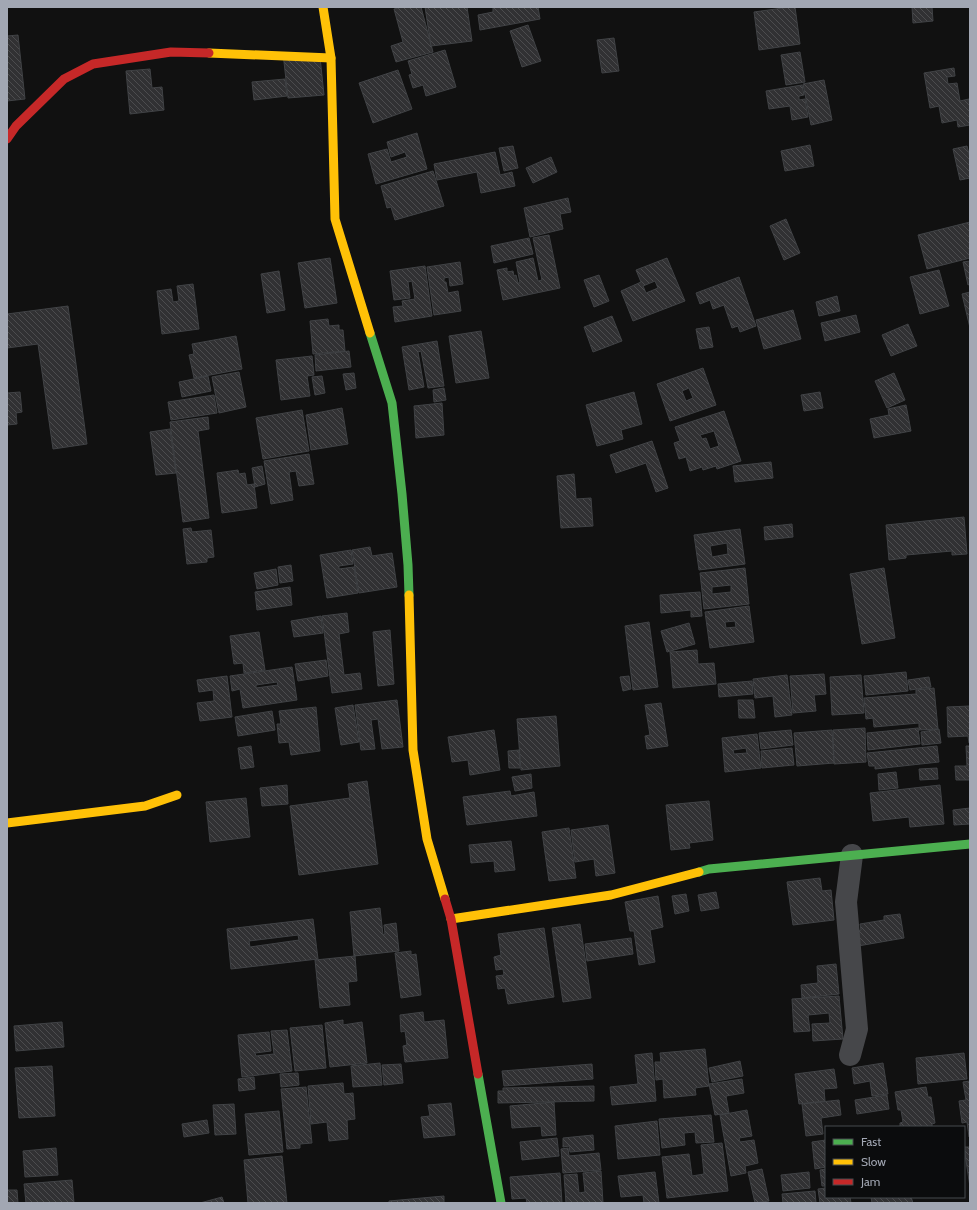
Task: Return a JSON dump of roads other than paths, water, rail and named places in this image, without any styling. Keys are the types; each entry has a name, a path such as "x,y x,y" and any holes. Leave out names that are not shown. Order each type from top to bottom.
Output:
{"street":[{"path":"323,7 330,58 334,219 392,404 408,565 413,750 427,839 451,919 501,1203"},
{"path":"7,139 16,126 64,79 93,64 171,52 330,58"},
{"path":"7,823 144,806 177,795"},
{"path":"451,919 612,895 709,869 970,844"},
{"path":"850,1055 856,1029 846,902 852,855"}]}
